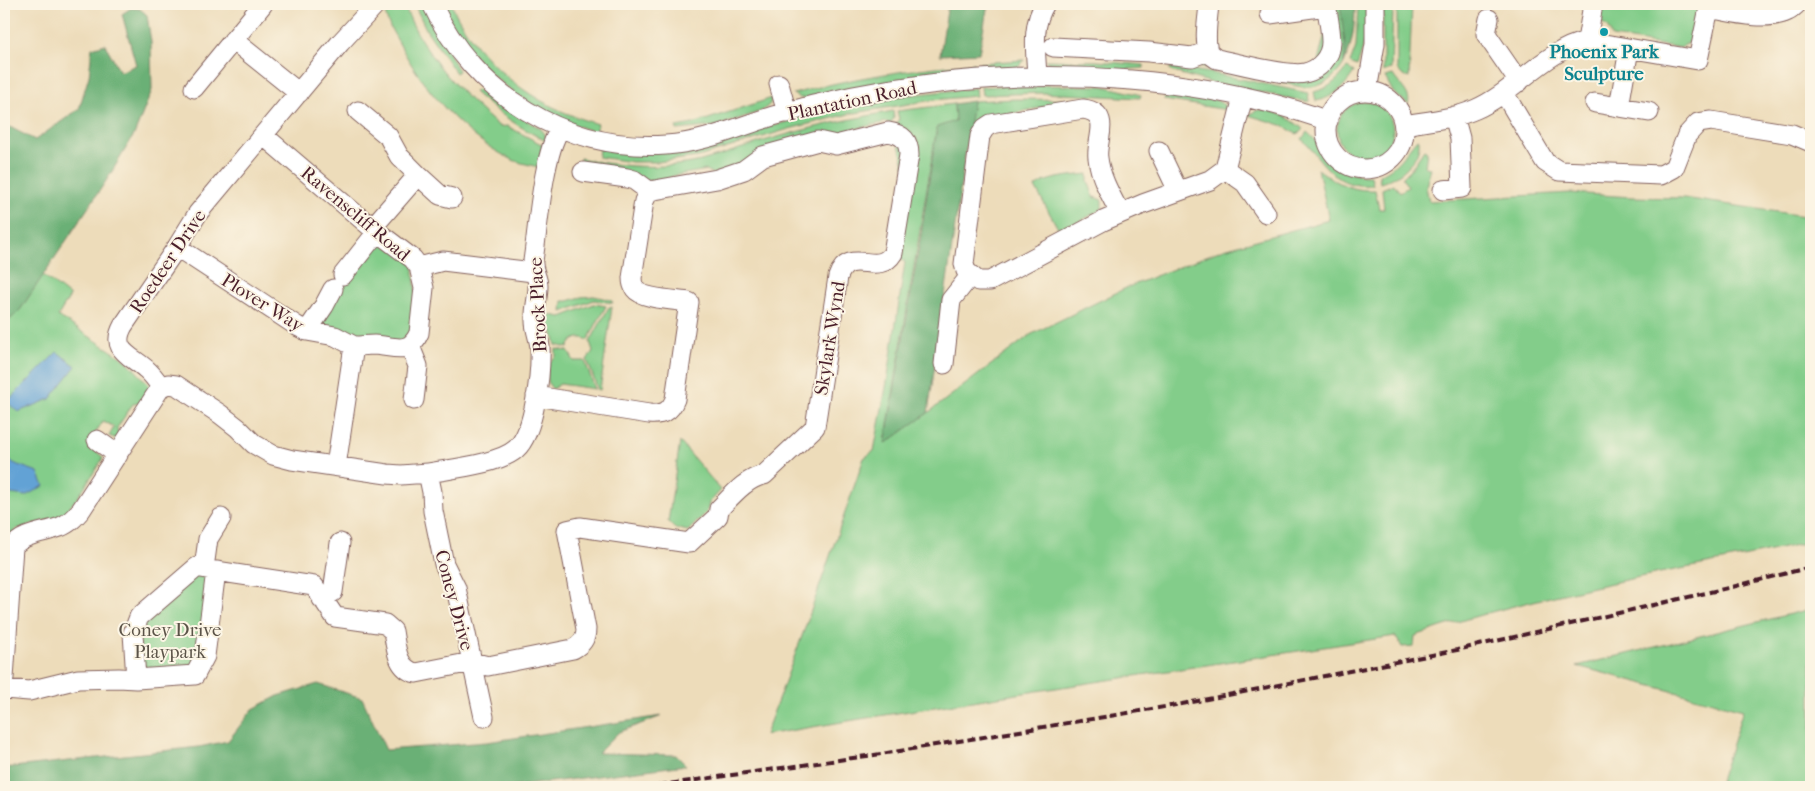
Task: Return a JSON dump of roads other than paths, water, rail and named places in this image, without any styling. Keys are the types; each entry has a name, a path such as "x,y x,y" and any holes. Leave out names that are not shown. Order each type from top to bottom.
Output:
{"street":[{"path":"194,88 263,4"},
{"path":"264,136 340,43 376,4"},
{"name":"Plantation Road","path":"432,4 452,41 480,76 522,109 560,129 578,136 599,140 631,144 666,145 712,136 830,101 878,91 977,79 1037,77 1138,81 1176,86 1271,102 1328,121"},
{"path":"1037,77 1036,29 1045,4"},
{"path":"1209,4 1207,34 1208,51 1211,56 1217,59 1292,73 1305,73 1317,68 1326,58 1331,44 1326,5 1270,14"},
{"path":"1367,91 1375,44 1375,4"},
{"path":"1587,41 1593,4"},
{"path":"1404,125 1454,116 1476,109 1570,46 1587,41 1698,60 1709,6 1754,16 1764,16 1788,11 1797,4"},
{"path":"1489,19 1486,34 1545,162 1559,171 1661,175 1674,168 1687,135 1698,123 1711,121 1792,134 1811,142"},
{"path":"233,40 299,93"},
{"path":"1053,47 1149,52 1192,57 1208,51"},
{"path":"1619,107 1630,49"},
{"path":"779,84 787,113"},
{"path":"1367,91 1379,94 1390,100 1398,109 1404,125 1403,138 1399,150 1391,160 1382,166 1369,169 1355,168 1336,156 1329,145 1326,132 1328,121 1335,106 1342,99 1353,93 1367,91"},
{"path":"1120,213 1108,188 1097,156 1102,132 1096,114 1091,110 991,124 985,128 980,136 964,264 966,271 978,282 990,281 1120,213 1210,180 1225,169 1243,97"},
{"path":"1595,103 1648,112"},
{"path":"358,111 388,136 399,156 418,175 440,195 452,198"},
{"path":"1443,190 1462,188 1460,138 1454,116"},
{"name":"Brock Place","path":"428,473 486,462 504,456 516,449 524,437 529,424 536,396 540,344 535,322 538,286 533,272 533,261 546,172 552,146 560,129"},
{"name":"Skylark Wynd","path":"472,662 488,666 573,649 580,645 586,637 567,530 580,528 689,543 718,516 719,509 732,496 755,476 764,475 815,427 838,277 841,270 848,264 856,261 877,264 886,261 893,253 909,147 906,140 895,133 888,132 836,145 818,141 763,156 744,170 718,179 649,191"},
{"name":"Ravenscliff Road","path":"264,136 375,230 409,255 419,267 424,288 424,303 419,333 410,346"},
{"name":"Roedeer Drive","path":"161,387 147,369 127,355 118,342 118,335 198,213 264,136"},
{"path":"1159,152 1178,191"},
{"path":"1225,169 1246,183 1266,213"},
{"path":"536,396 649,414 667,412 675,399 689,302 644,296 635,290 632,284 644,202 649,191 634,180 583,172"},
{"path":"307,332 338,282 375,230 418,175"},
{"name":"Plover Way","path":"177,247 307,332 335,336 354,346"},
{"path":"419,267 442,261 454,261 533,272"},
{"path":"944,364 951,300 970,276"},
{"path":"336,466 354,346 374,345 400,349 410,346 418,366 414,400"},
{"path":"4,678 12,551 10,540 61,527 82,510 161,387 168,384 176,385 220,414 254,444 273,455 292,460 400,475 428,473"},
{"path":"97,440 118,455"},
{"name":"Coney Drive","path":"210,570 314,586 335,617 385,624 390,627 393,631 400,661 404,668 410,672 416,673 472,662 456,588 444,564 433,511 428,473"},
{"path":"4,689 30,691 78,679 136,679 195,675 205,656 210,570 208,539 221,518"},
{"path":"322,599 333,592 340,543"},
{"path":"136,679 133,633 139,617 197,567 210,570"},
{"path":"472,662 484,717"}],"water":[{"path":"57,352 76,366 50,399 18,412 7,402"},
{"path":"4,458 38,472 44,486 25,496 4,493"}],"railway":[{"path":"647,787 881,754 1182,704 1457,650 1811,567"}],"place":[{"name":"Phoenix Park Sculpture","path":"1604,32"}],"park label":[{"name":"Coney Drive Playpark","path":"170,640"}]}
